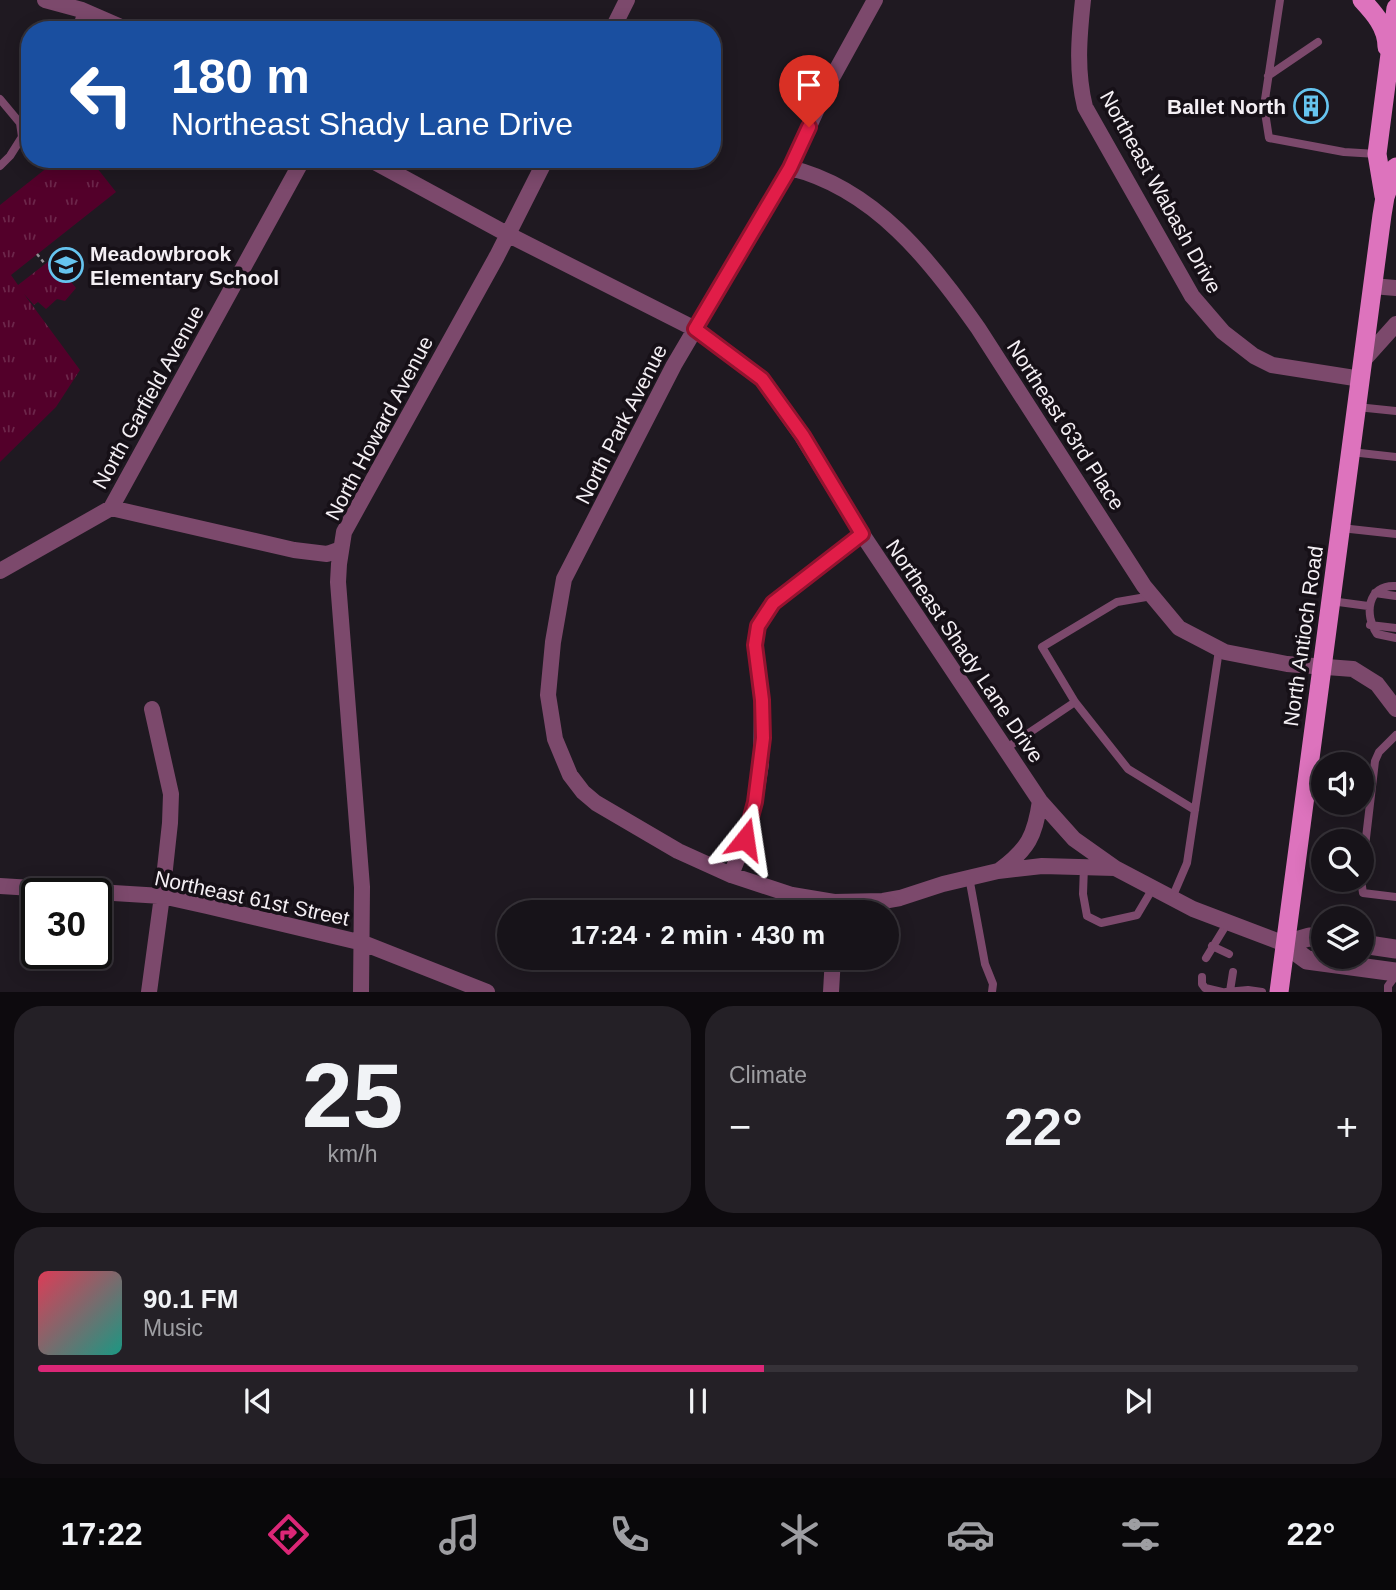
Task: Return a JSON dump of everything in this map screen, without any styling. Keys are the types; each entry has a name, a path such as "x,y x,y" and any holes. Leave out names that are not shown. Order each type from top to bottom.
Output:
{"main road":[{"path":"1362,0 1377,17 1387,38 1387,66"},
{"path":"1385,197 1377,154 1396,8"},
{"path":"1385,197 1396,167"},
{"name":"North Antioch Road","path":"1279,992 1385,197"}],"street":[{"path":"45,0 82,10 107,21"},
{"path":"616,21 627,0"},
{"name":"North Park Avenue","path":"801,900 731,875 678,851 596,803 570,775 555,739 548,695 553,642 564,579 674,365 790,168 828,87 875,0"},
{"name":"Northeast Wabash Drive","path":"1083,0 1078,72 1085,107 1192,296 1223,332 1254,356 1272,365 1362,370"},
{"name":"North Garfield Avenue","path":"111,508 298,168"},
{"name":"Northeast Shady Lane Drive","path":"386,168 507,234 695,329 762,379 803,436 862,534 1005,749 1041,801 1074,839 1115,868 1172,898 1285,944"},
{"name":"North Howard Avenue","path":"361,992 358,831 338,582 344,532 540,168"},
{"name":"Northeast 63rd Place","path":"790,168 831,180 855,196 906,239 936,271 978,328 1152,596 1179,628 1219,650 1287,664 1353,669 1377,684 1394,700"},
{"path":"1372,286 1396,288"},
{"path":"1362,370 1396,324"},
{"path":"0,571 111,508 293,550 327,554 341,549"},
{"path":"731,875 745,839 761,764 762,700 755,645 758,626 773,603 862,534"},
{"path":"149,992 170,824 171,794 152,709"},
{"path":"998,871 1020,855 1030,841 1037,824 1041,801"},
{"name":"North Park Avenue","path":"894,900 998,871 1042,866 1115,868"},
{"name":"Northeast 61st Street","path":"0,886 162,896 362,943 487,992"},
{"path":"1285,944 1311,937"},
{"path":"1285,944 1307,960 1396,974"},
{"path":"1374,945 1396,948"},
{"path":"831,992 832,970"}],"lane":[{"path":"1279,0 1264,106 1269,138 1344,152 1377,154"},
{"path":"79,21 82,10"},
{"path":"1268,76 1318,42"},
{"path":"0,99 19,123 21,132"},
{"path":"0,166 21,139"},
{"path":"1357,407 1396,411"},
{"path":"1351,452 1396,457"},
{"path":"1340,528 1396,534"},
{"path":"1396,586 1388,585 1374,593 1368,606 1370,625 1377,634 1396,638"},
{"path":"1374,593 1396,596"},
{"path":"1152,596 1117,601 1042,647 1075,702 1128,769 1195,810"},
{"path":"1331,601 1368,606"},
{"path":"1370,625 1396,628"},
{"path":"1172,898 1187,863 1219,650"},
{"path":"1005,749 1075,702"},
{"path":"1367,829 1375,761 1396,735"},
{"path":"1084,866 1083,894 1087,916 1101,923 1137,915 1153,888"},
{"path":"969,877 985,964 993,984 992,992"},
{"path":"1363,892 1396,897"},
{"path":"1206,958 1228,922"},
{"path":"1212,946 1229,954"},
{"path":"1226,991 1233,972"},
{"path":"1388,992 1388,986 1396,974"},
{"path":"1202,977 1205,988 1262,992"}],"path":[{"path":"37,254 45,264"}],"green space":[{"path":"47,168 97,168 116,192 11,275 18,285 49,261 58,266 76,288 65,301 57,299 46,309 38,302 34,305 24,294 80,370 56,407 0,462 0,205"}],"place":[{"name":"Ballet North","path":"1311,106"},
{"name":"Meadowbrook Elementary School","path":"66,265"}],"route":[{"path":"745,839 755,802 763,738 760,674 755,645 758,626 773,603 862,534 803,436 762,379 695,329 790,168 809,127"}]}
